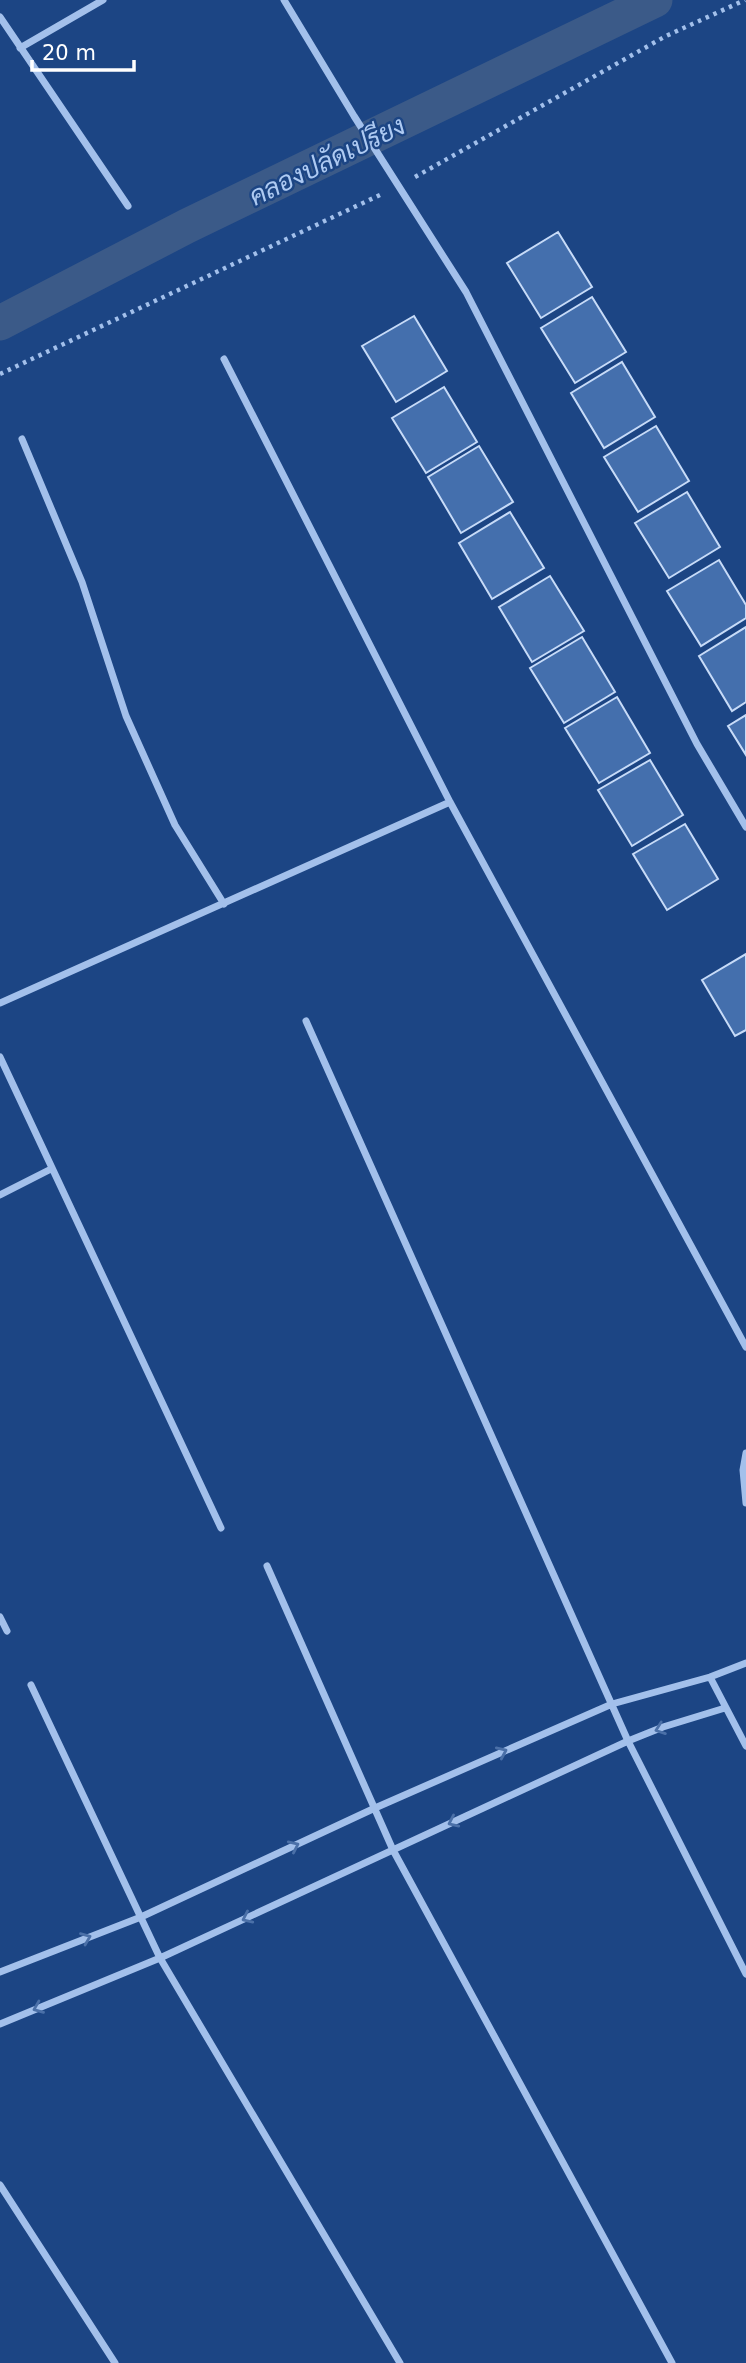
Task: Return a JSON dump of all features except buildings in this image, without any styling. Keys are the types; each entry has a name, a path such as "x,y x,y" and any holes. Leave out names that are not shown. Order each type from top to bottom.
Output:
{"street":[{"path":"20,48 103,0"},
{"path":"284,0 466,292 697,744 746,827"},
{"path":"0,17 128,206"},
{"path":"224,359 450,802 746,1347"},
{"path":"22,439 82,582 126,716 176,825 224,904"},
{"path":"0,1003 450,802"},
{"path":"306,1021 628,1741 746,1974"},
{"path":"0,1057 221,1528"},
{"path":"0,1195 51,1169"},
{"path":"746,1453 743,1470 746,1503"},
{"path":"268,1566 393,1850 672,2363"},
{"path":"0,1617 7,1631"},
{"path":"0,1972 141,1916 375,1808 612,1704 710,1677 746,1663"},
{"path":"710,1677 746,1746"},
{"path":"31,1685 160,1958 400,2363"},
{"path":"0,2024 160,1958 628,1741 725,1708"},
{"path":"0,2185 115,2363"}],"waterway":[{"name":"คลองปลัดเปรียง","path":"0,323 187,226 655,0"}]}
